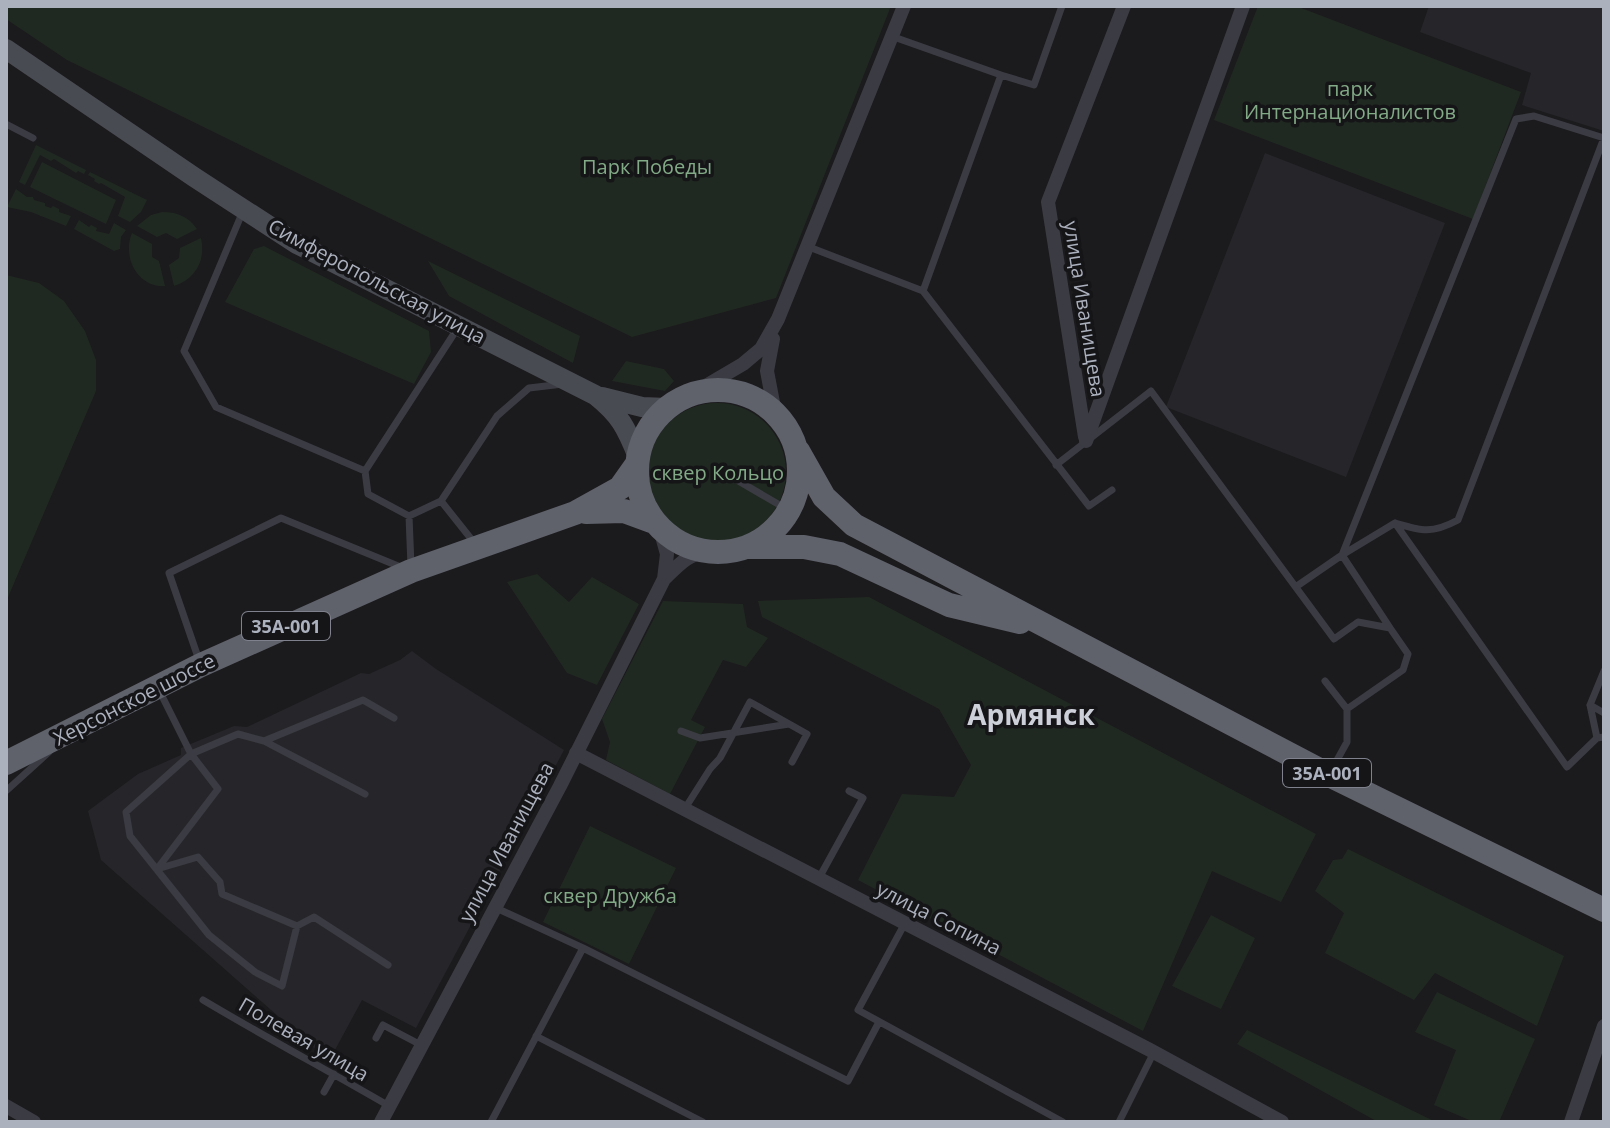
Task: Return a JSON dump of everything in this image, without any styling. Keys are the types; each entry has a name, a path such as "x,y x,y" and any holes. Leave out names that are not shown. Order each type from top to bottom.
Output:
{"highway":[{"name":"35А-001","path":"638,460 644,438 654,421 667,408 692,394 714,390 736,392 757,399 775,413 793,437 824,497 854,525 1329,775 1604,910"},
{"path":"749,547 772,532 790,511 800,472 798,451"},
{"name":"Херсонское шоссе","path":"6,763 201,665 411,571 575,513 620,488 628,480 638,460"},
{"path":"638,460 640,495 657,525"},
{"name":"Херсонское шоссе","path":"575,513 624,511 657,525"},
{"name":"35А-001","path":"657,525 689,548 706,552 728,552 749,547 804,547 840,554 949,605 1052,630"}],"main road":[{"name":"Симферопольская улица","path":"6,49 297,244 595,395 614,410 625,425 638,460"},
{"name":"Симферопольская улица","path":"595,395 642,407 667,408"}],"street":[{"path":"692,394 743,364 761,349 778,319 904,6"},
{"name":"улица Иванищева","path":"1086,441 1048,202 1124,6"},
{"path":"1086,441 1243,6"},
{"path":"775,413 767,371 778,319"},
{"name":"улица Иванищева","path":"657,525 667,554 664,579"},
{"name":"улица Иванищева","path":"381,1122 664,579 694,553 706,552"},
{"name":"улица Сопина","path":"576,753 1154,1052 1282,1122"},
{"path":"1571,1122 1604,1026"},
{"path":"6,1106 34,1122"}],"lane":[{"path":"891,36 1034,85 1062,6"},
{"path":"923,291 1001,75"},
{"path":"1297,586 1395,523 1425,532 1444,528 1458,520 1604,138 1534,116 1516,119 1342,555"},
{"path":"6,124 33,138"},
{"path":"243,209 184,351 216,407 365,471"},
{"path":"809,247 923,291 1089,506 1112,490"},
{"path":"409,516 368,494 365,471 459,326"},
{"path":"409,516 441,501 497,416 529,388 573,382"},
{"path":"1056,465 1151,391 1334,639 1358,622 1390,628"},
{"path":"723,472 790,511"},
{"path":"441,501 479,547"},
{"path":"201,665 169,573 281,518 411,571 409,516"},
{"path":"1395,523 1567,767 1601,737 1590,705 1604,671"},
{"path":"1342,555 1408,654 1403,670 1347,709"},
{"path":"1325,681 1347,709 1347,742 1329,775"},
{"path":"157,687 191,754 218,789 157,869"},
{"path":"264,741 363,700 394,718"},
{"path":"684,810 720,758 750,702 807,734 792,762"},
{"path":"1590,705 1604,713"},
{"path":"681,731 700,738 789,724"},
{"path":"6,791 73,730"},
{"path":"365,794 264,741 238,734 191,754 126,812 130,836 209,935 255,972 282,986 297,926 314,917 388,965"},
{"path":"819,878 863,798 849,791"},
{"path":"157,869 198,857 220,882 222,894 297,926"},
{"path":"494,907 583,948 848,1081 879,1022"},
{"path":"905,923 858,1010 1063,1122"},
{"path":"491,1122 583,948"},
{"name":"Полевая улица","path":"203,1000 389,1106"},
{"path":"376,1038 383,1025 421,1045"},
{"path":"536,1036 703,1122"},
{"path":"1119,1122 1154,1052"},
{"path":"324,1092 334,1074"}],"shaded area":[{"path":"1429,6 1604,6 1604,131 1522,105 1531,73 1420,32"},
{"path":"1265,153 1445,223 1346,477 1166,407"},
{"path":"412,651 564,750 416,1028 362,1000 329,1061 101,860 88,811 138,774 181,755 181,748 234,726 247,727 361,673 369,674 400,660"}],"green space":[{"name":"Парк Победы","path":"6,6 891,6 776,298 632,337 67,60 6,19"},
{"name":"парк Интернационалистов","path":"1258,6 1296,6 1521,92 1473,219 1214,120"},
{"path":"36,145 86,170 84,174 40,155 25,185 19,182"},
{"path":"42,162 116,200 106,224 30,187"},
{"path":"90,172 147,200 141,212 130,222 118,216 125,197 94,181 88,175"},
{"path":"16,189 27,197 45,203 45,206 53,206 71,216 66,226 31,212 7,207"},
{"path":"162,212 182,216 197,229 177,239 166,233 157,237 137,226 151,215"},
{"path":"79,220 97,228 96,231 109,234 114,223 126,230 121,237 120,249 114,251 74,229"},
{"path":"132,233 152,244 152,257 159,261 165,286 147,282 134,269 129,251"},
{"path":"201,238 202,254 198,268 188,279 174,286 169,265 179,258 180,248"},
{"path":"264,246 429,331 431,352 414,384 225,302 254,249"},
{"path":"428,261 580,336 573,363 449,296"},
{"path":"6,275 39,283 64,301 85,331 96,360 96,391 6,602"},
{"path":"626,361 664,369 674,381 665,391 612,381"},
{"name":"сквер Кольцо","path":"717,403 743,408 766,423 781,446 786,472 781,498 766,521 743,536 717,541 691,536 668,521 653,498 648,472 653,446 668,423 691,408"},
{"path":"537,574 569,602 592,577 639,604 597,685 567,673 507,582"},
{"path":"869,597 1316,834 1281,902 1212,871 1143,1031 858,880 902,794 954,797 971,765 939,709 762,617 758,601"},
{"path":"663,601 743,604 747,627 768,638 746,667 723,660 691,720 705,727 670,794 606,760 610,742 602,719"},
{"name":"сквер Дружба","path":"590,826 676,868 629,964 543,922"},
{"path":"1348,849 1564,956 1537,1026 1435,973 1414,1000 1325,953 1344,913 1315,891 1333,860 1342,859"},
{"path":"1211,915 1255,938 1221,1009 1172,986"},
{"path":"1437,992 1535,1039 1499,1122 1474,1122 1434,1105 1456,1050 1415,1032"},
{"path":"1247,1030 1436,1122 1378,1122 1237,1044"}],"district":[{"name":"Армянск","path":"1031,714"}]}
